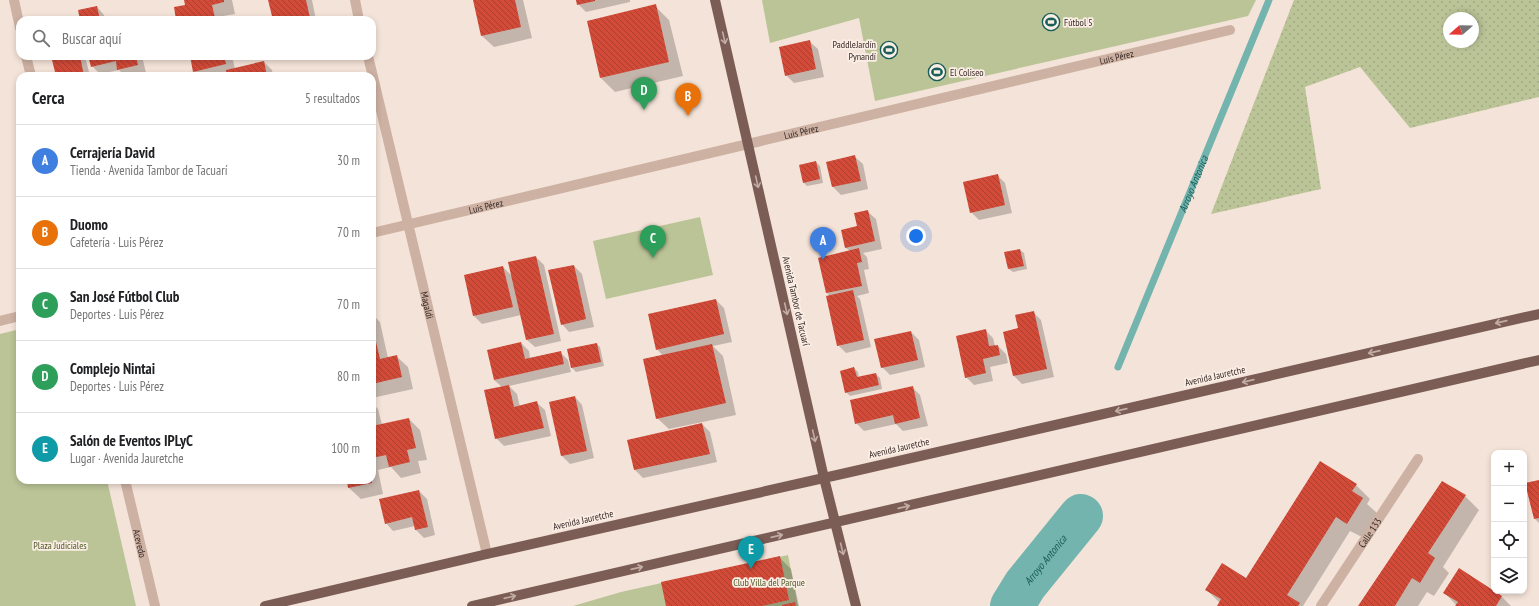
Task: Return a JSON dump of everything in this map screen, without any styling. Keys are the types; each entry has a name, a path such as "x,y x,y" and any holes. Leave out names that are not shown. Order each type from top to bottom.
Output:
{"main road":[{"name":"Avenida Tambor de Tacuarí","path":"715,0 824,478 856,606"},
{"name":"Avenida Jauretche","path":"265,606 1539,314"},
{"path":"472,606 1539,360"}],"street":[{"path":"14,0 17,16"},
{"path":"354,0 358,16"},
{"name":"Luis Pérez","path":"376,232 1230,30"},
{"path":"27,60 30,72"},
{"name":"Magaldi","path":"369,60 372,72"},
{"name":"Magaldi","path":"376,90 487,554"},
{"path":"0,321 16,317"},
{"name":"Calle 133","path":"1321,606 1418,458"},
{"name":"Acevedo","path":"126,484 155,606"}],"green space":[{"name":"El Coliseo","path":"762,0 1256,0 1248,16 875,101 859,18 770,43"},
{"path":"1294,0 1539,0 1539,97 1410,128 1360,67 1305,87 1321,189 1211,214"},
{"path":"700,217 713,275 606,299 593,241"},
{"name":"Plaza Judiciales","path":"16,330 16,484 108,484 136,606 0,606 0,334"},
{"name":"Club Villa del Parque","path":"788,555 798,606 573,606 621,592"}],"building":[{"path":"184,0 224,0 224,2 212,5 215,16 175,16 174,7 185,5"},
{"path":"268,0 306,0 310,16 272,16"},
{"path":"473,0 515,0 521,27 481,36"},
{"path":"576,0 595,0 595,1 577,5"},
{"path":"656,4 669,62 600,78 587,21"},
{"path":"97,6 99,16 79,16 78,10"},
{"path":"810,40 816,69 785,76 779,47"},
{"path":"52,60 81,60 83,72 55,72"},
{"path":"89,60 137,60 138,65 117,70 116,61 91,67"},
{"path":"191,60 225,60 226,64 193,72"},
{"path":"264,61 266,72 226,72 226,70"},
{"path":"855,155 861,181 832,187 826,162"},
{"path":"816,161 820,179 803,183 799,165"},
{"path":"998,174 1005,205 970,213 963,182"},
{"path":"868,210 875,241 845,248 841,230 857,226 854,213"},
{"path":"859,248 862,262 857,263 862,286 826,293 818,258"},
{"path":"1020,249 1024,266 1008,269 1004,252"},
{"path":"536,256 554,334 526,340 508,262"},
{"path":"574,265 586,319 561,325 548,270"},
{"path":"503,266 513,307 473,316 464,275"},
{"path":"853,290 864,340 837,346 826,296"},
{"path":"716,299 724,334 656,350 648,314"},
{"path":"1034,311 1047,369 1013,376 1003,332 1018,328 1015,315"},
{"path":"986,329 989,346 998,345 1000,355 983,359 986,373 965,378 956,336"},
{"path":"911,331 918,360 881,368 874,339"},
{"path":"376,342 380,359 397,355 402,377 376,383"},
{"path":"521,342 525,359 561,351 564,364 494,380 487,350"},
{"path":"597,343 601,362 571,368 567,349"},
{"path":"712,344 726,403 656,419 643,359"},
{"path":"854,367 857,377 876,373 879,385 845,393 840,371"},
{"path":"509,385 514,407 537,401 544,428 495,439 484,390"},
{"path":"913,386 920,418 895,424 893,415 855,424 850,400"},
{"path":"575,396 587,451 561,456 549,402"},
{"path":"409,418 416,448 407,450 410,462 389,467 386,455 376,457 376,425"},
{"path":"702,423 710,454 634,470 627,440"},
{"path":"1320,461 1357,484 1352,491 1363,498 1347,524 1336,517 1287,595 1300,603 1298,606 1217,606 1221,599 1205,590 1222,563 1246,578"},
{"path":"1539,480 1539,518 1534,519 1527,491 1527,483"},
{"path":"1442,481 1466,495 1428,553 1435,558 1420,583 1412,578 1395,606 1358,606"},
{"path":"348,484 367,484 348,488"},
{"path":"419,490 428,527 415,530 412,517 385,524 379,499"},
{"name":"Club Villa del Parque","path":"780,556 789,600 762,606 666,606 661,582"},
{"path":"1459,568 1491,589 1491,594 1499,594 1502,596 1496,606 1455,606 1458,602 1443,593"},
{"path":"795,602 796,606 782,606 782,605"}],"waterway":[{"name":"Arroyo Antonica","path":"1118,367 1269,0"},
{"name":"Arroyo Antonica","path":"1012,606 1025,585 1081,516"}],"place":[{"name":"Fútbol 5","path":"1051,22"},
{"name":"PaddleJardín Pynandí","path":"889,50"},
{"name":"El Coliseo","path":"937,72"},
{"name":"Complejo Nintai","path":"644,110"},
{"name":"Duomo","path":"688,116"},
{"name":"San José Fútbol Club","path":"653,258"},
{"name":"Cerrajería David","path":"823,260"},
{"name":"Salón de Eventos IPLyC","path":"751,569"}]}
